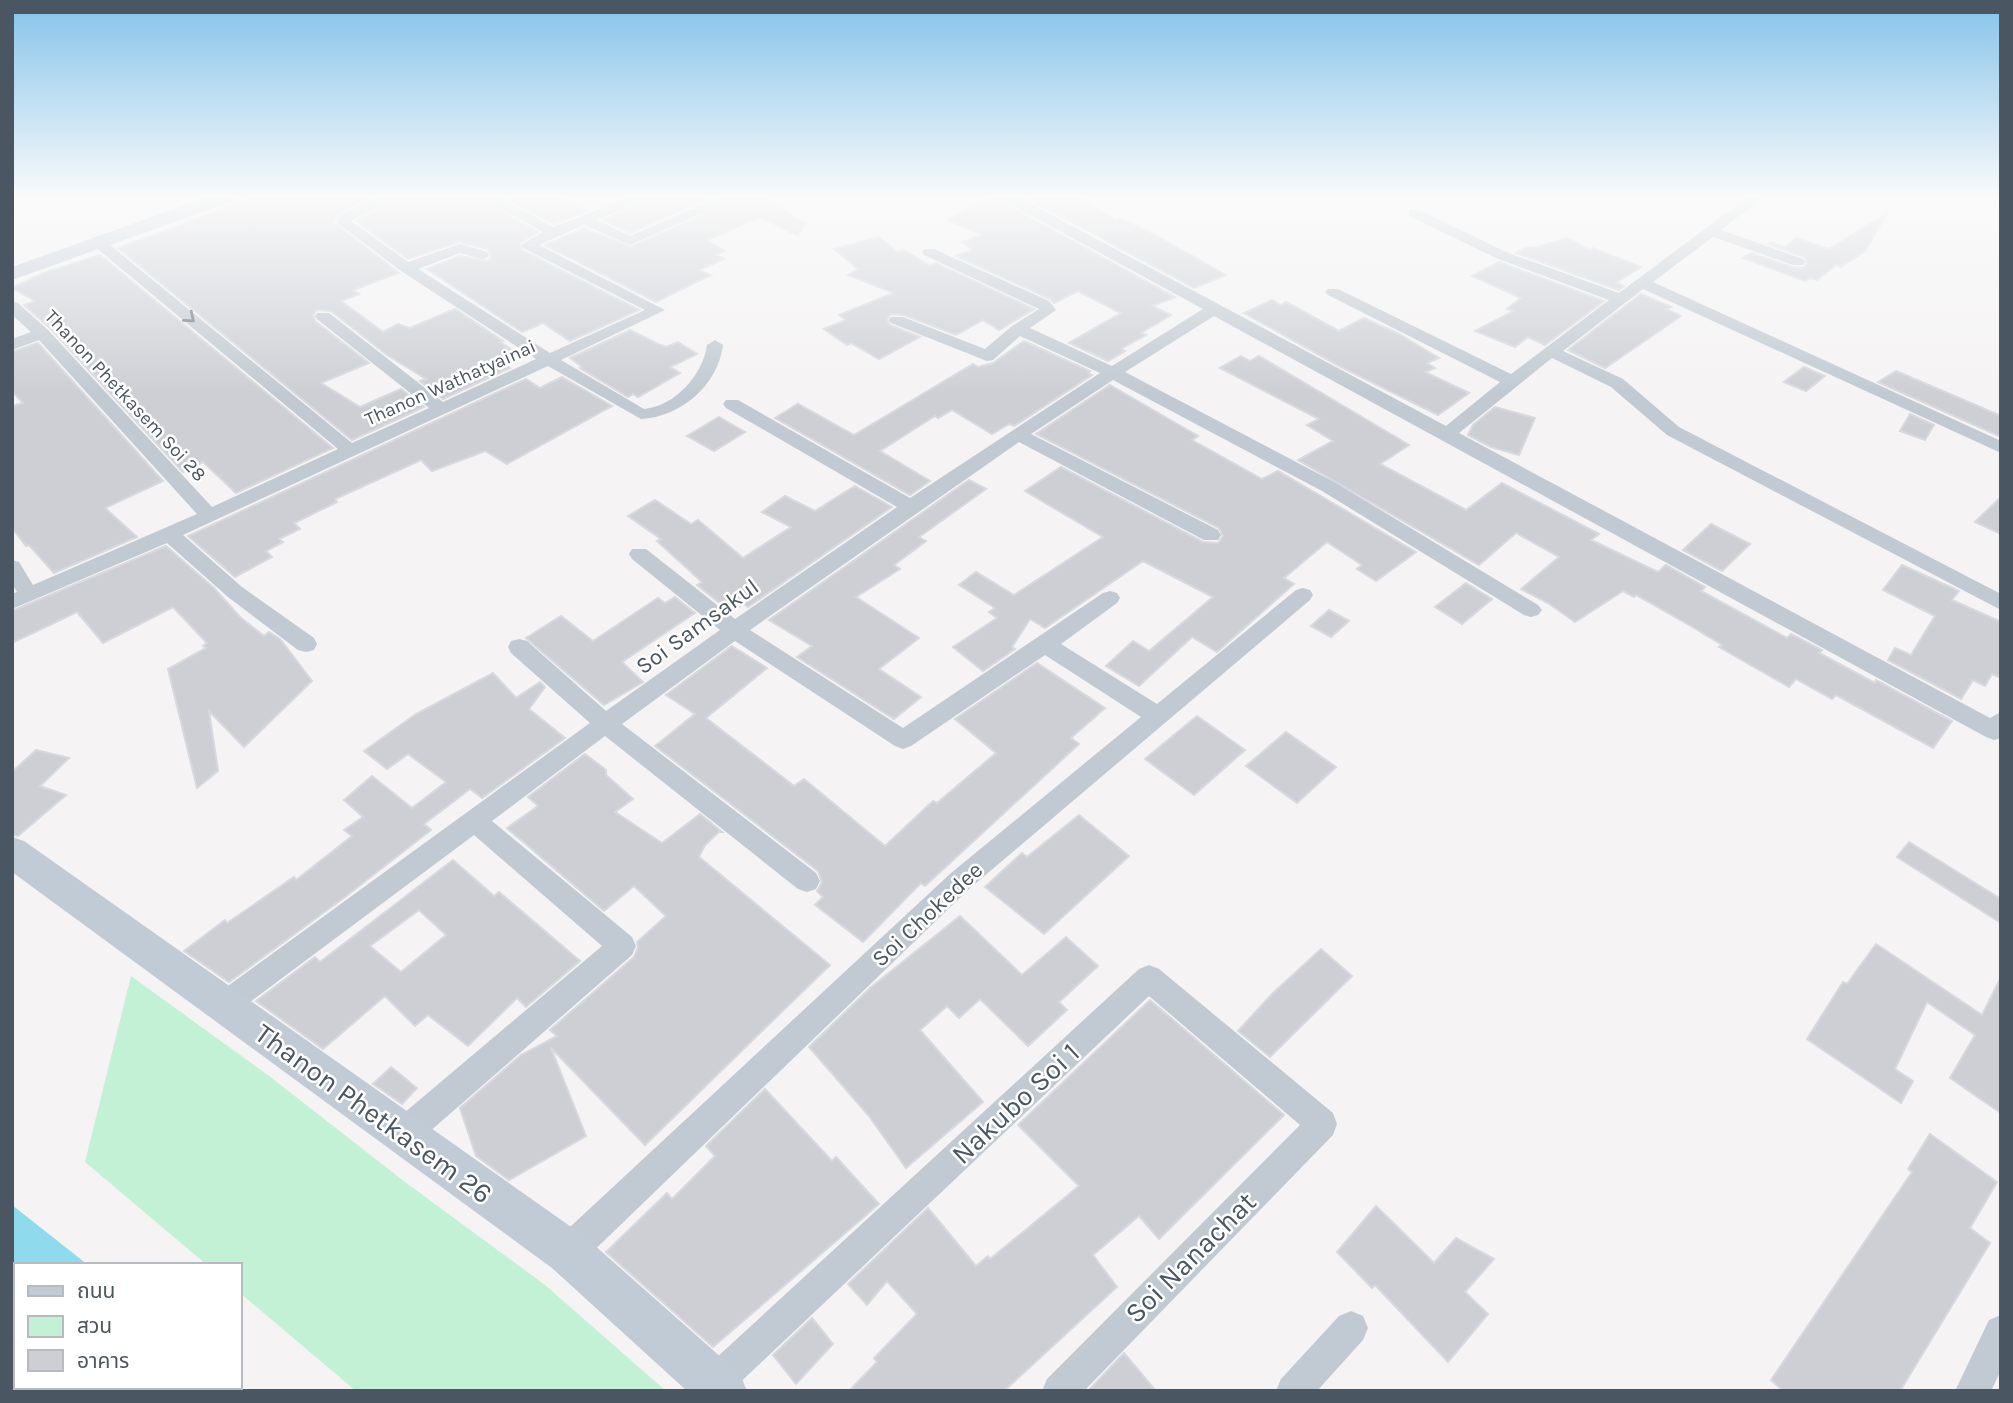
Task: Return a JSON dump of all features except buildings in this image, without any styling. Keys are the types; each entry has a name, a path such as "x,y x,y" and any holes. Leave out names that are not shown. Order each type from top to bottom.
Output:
{"street":[{"path":"12,274 47,261"},
{"path":"121,261 350,450"},
{"path":"397,261 549,360 646,415 666,408 695,388 712,363 715,345"},
{"path":"406,268 424,261"},
{"name":"Thanon Wathatyainai","path":"21,599 657,310 561,261"},
{"path":"897,320 987,356 1018,329 1048,310 1043,304 950,261"},
{"path":"1126,261 1994,731 2001,721"},
{"path":"1519,261 1623,300"},
{"path":"1447,434 1512,381 1673,261"},
{"path":"1644,284 2001,448"},
{"path":"1333,292 1512,381"},
{"name":"Thanon Phetkasem Soi 28","path":"12,306 42,333 208,514"},
{"name":"Soi Samsakul","path":"224,1005 735,630 909,506 1111,372 1214,309"},
{"path":"323,316 441,409"},
{"path":"1018,329 1111,372 1329,487 1531,610"},
{"path":"12,345 42,333"},
{"path":"1552,352 1617,383 1673,431 2001,603"},
{"path":"732,404 909,506"},
{"path":"1017,435 1211,535"},
{"path":"169,534 235,592 306,644"},
{"path":"639,554 735,630 903,740 1110,598"},
{"path":"12,568 21,599"},
{"name":"Soi Chokedee","path":"568,1252 960,881 1303,595"},
{"path":"1045,644 1158,716"},
{"path":"519,646 607,725 807,881"},
{"path":"402,1135 622,946 475,821"},
{"name":"Thanon Phetkasem 26","path":"12,852 568,1252 719,1386"},
{"name":"Nakubo Soi 1","path":"719,1386 1149,978 1322,1124"},
{"name":"Soi Nanachat","path":"1059,1391 1322,1124"},
{"path":"1293,1391 1351,1328"},
{"path":"1972,1391 2001,1332"}],"green space":[{"path":"131,976 269,1076 405,1182 545,1285 666,1391 356,1391 242,1295 242,1263 205,1263 85,1162"}],"water":[{"path":"12,1205 85,1263 14,1263 14,1389 237,1391 12,1391"}]}
